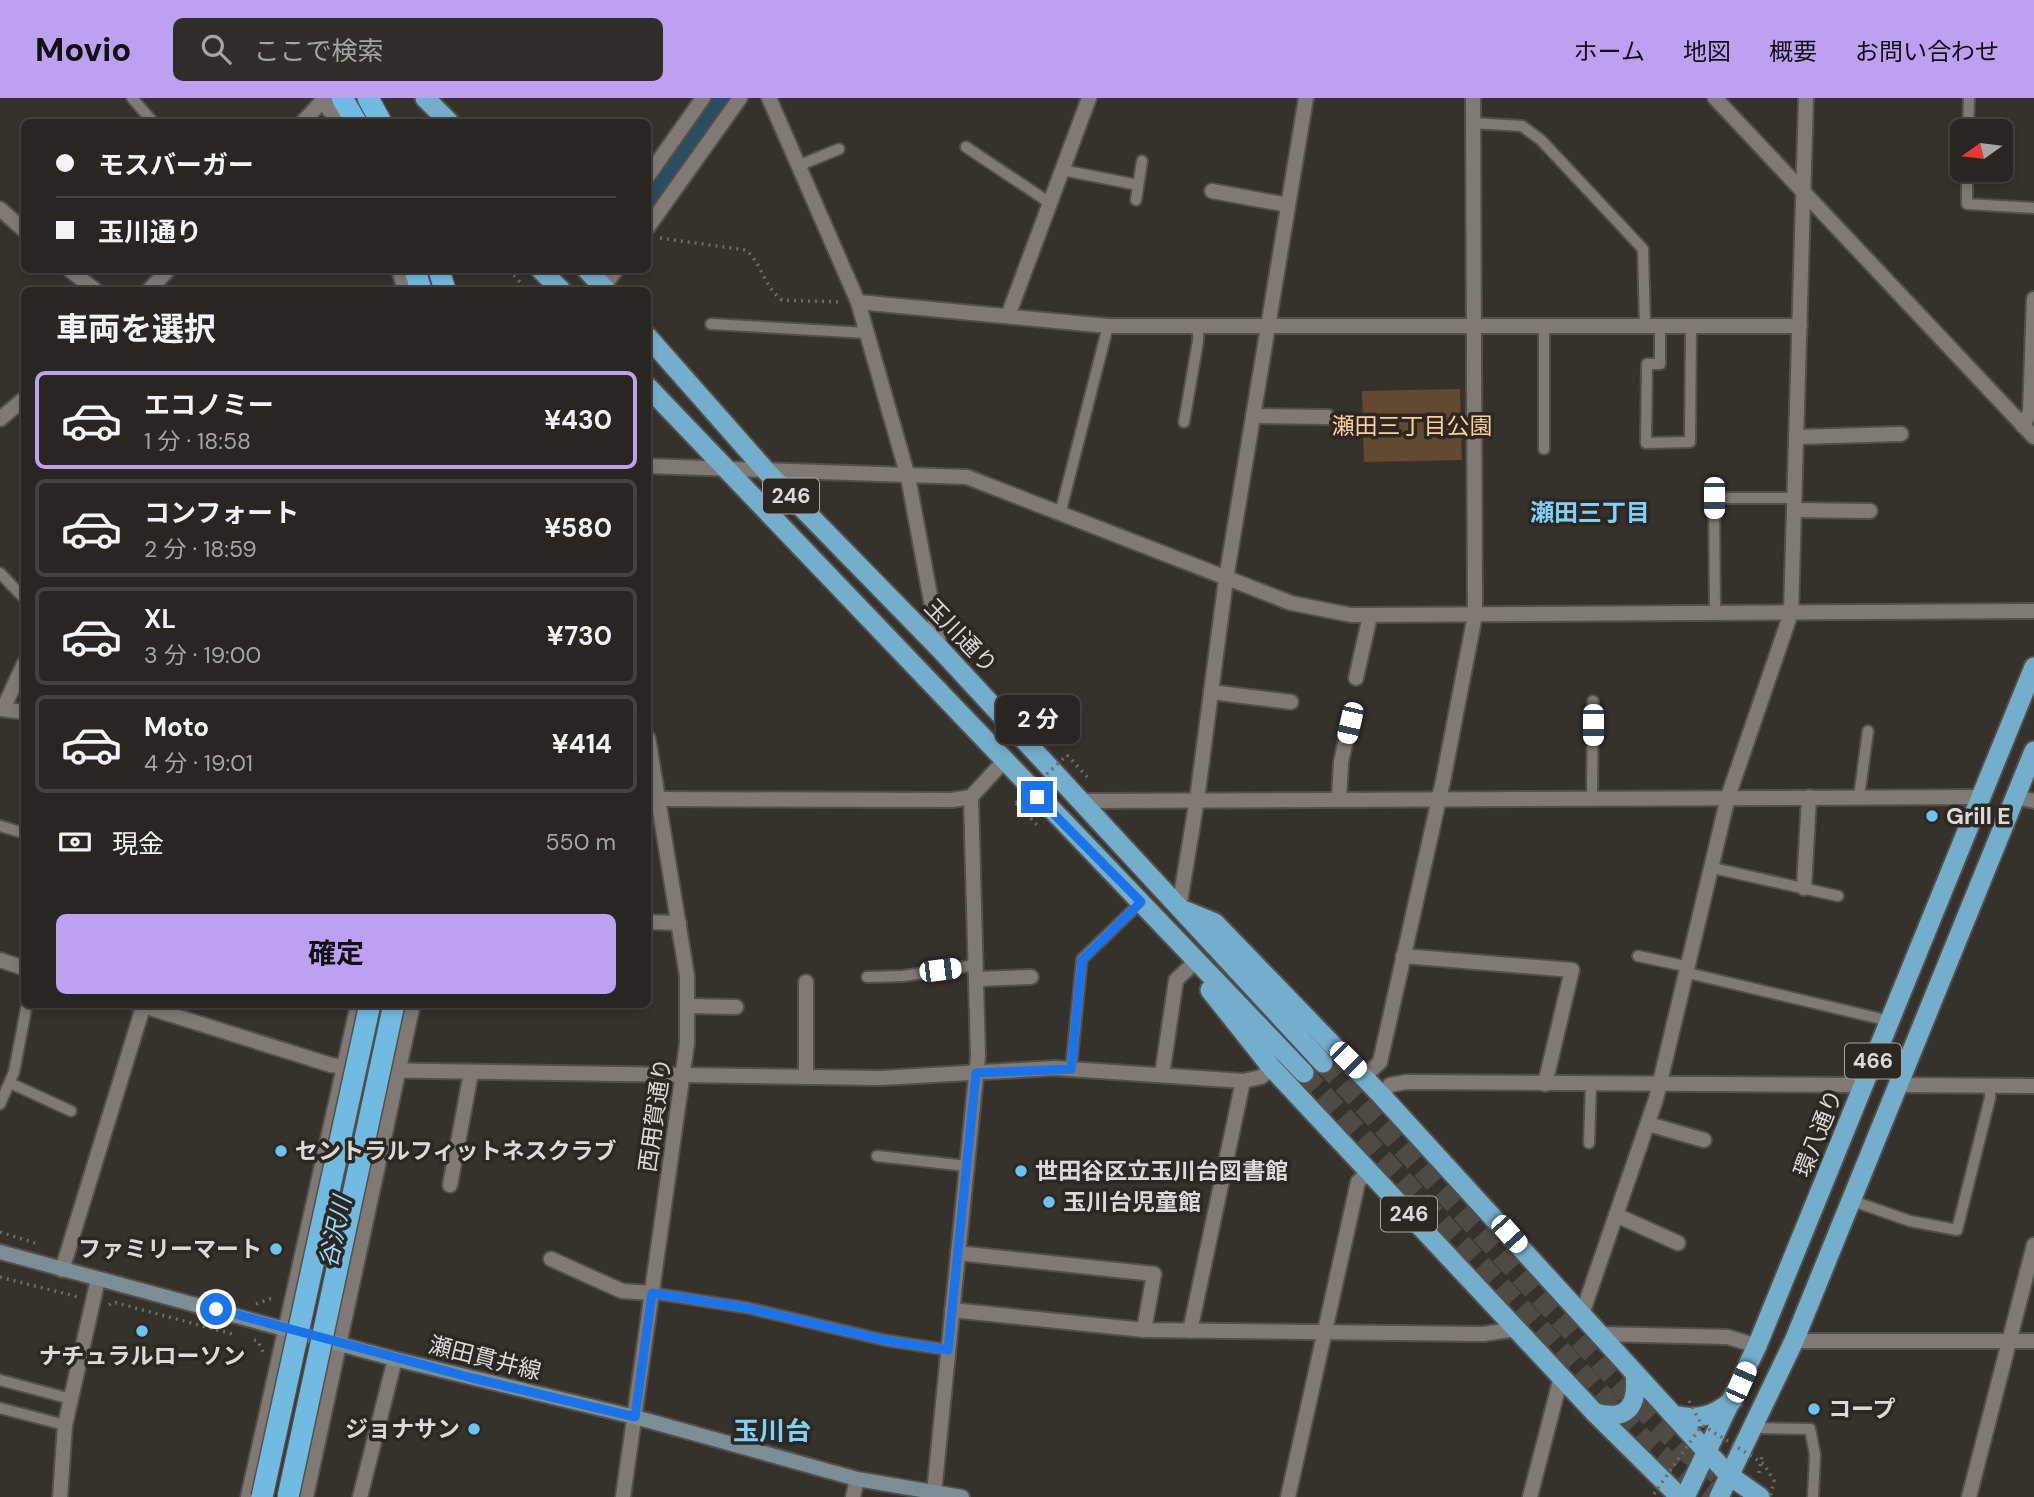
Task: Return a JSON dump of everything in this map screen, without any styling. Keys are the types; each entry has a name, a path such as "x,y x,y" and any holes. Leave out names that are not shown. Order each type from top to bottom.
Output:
{"highway":[{"path":"348,98 377,119"},
{"path":"368,98 379,119"},
{"path":"425,98 446,119"},
{"path":"330,99 353,119"},
{"path":"544,273 558,287"},
{"path":"590,273 602,287"},
{"name":"玉川通り","path":"651,340 767,472 940,649 1323,1063"},
{"name":"246","path":"651,390 1003,762 1155,916 1304,1073"},
{"name":"環八通り","path":"1682,1497 1708,1454 1757,1346 2034,667"},
{"name":"466","path":"1718,1497 1754,1428 1794,1341 1897,1085 2025,799 2034,751"},
{"name":"246","path":"1178,908 1215,923 1381,1095 1708,1454 1730,1476 1760,1497"},
{"name":"246","path":"1155,916 1272,1068 1595,1413 1682,1497"},
{"path":"262,1497 369,1008"},
{"path":"288,1497 393,1008"},
{"path":"1595,1413 1618,1416 1628,1410 1637,1390 1635,1374"},
{"path":"1673,1415 1689,1419 1705,1418 1733,1400"}],"main road":[{"name":"瀬田貫井線","path":"0,1252 285,1327 395,1359 635,1417 857,1479 962,1497"}],"street":[{"path":"651,172 703,98"},
{"path":"651,223 740,98"},
{"path":"769,98 858,302 908,477 940,649"},
{"path":"1178,908 1197,799 1226,579 1306,98"},
{"path":"1364,1077 1380,1062 1438,800 1475,615 1473,98"},
{"path":"1715,98 2034,438"},
{"path":"1582,1314 1660,1084 1728,797 1791,613 1806,98"},
{"path":"307,119 330,99 338,119"},
{"path":"1008,316 1087,99"},
{"path":"1212,191 1288,205"},
{"path":"0,209 21,227"},
{"path":"74,273 91,287"},
{"path":"152,287 165,273"},
{"path":"2023,426 2030,412 2034,299"},
{"path":"858,302 1108,326 1800,326"},
{"path":"0,419 21,402"},
{"path":"1253,416 1328,417"},
{"path":"1797,437 1901,434"},
{"path":"651,466 967,477 1226,579 1308,608 1370,616 2034,611"},
{"path":"1795,504 1870,511"},
{"path":"1356,678 1370,616"},
{"path":"21,670 1,709 21,712"},
{"path":"1211,692 1291,702"},
{"path":"1339,799 1341,762 1350,723"},
{"path":"653,800 953,800 971,797 1003,762"},
{"name":"西用賀通り","path":"623,1497 684,1076 688,1006 679,923 653,800 651,775"},
{"path":"934,1493 976,1073 971,797"},
{"path":"1804,888 1809,797"},
{"path":"1081,801 1982,797"},
{"path":"651,922 679,923"},
{"path":"1403,956 1572,970 1545,1084"},
{"path":"0,960 21,967"},
{"path":"1162,1075 1176,980 1192,965"},
{"path":"976,972 1031,977"},
{"path":"806,982 807,1077"},
{"path":"688,1006 736,1007"},
{"path":"62,1270 140,1008"},
{"path":"151,1008 345,1068 399,1072 807,1077 1071,1069 1244,1081 1261,1077 1272,1068"},
{"path":"248,1497 357,1008"},
{"path":"306,1497 412,1008"},
{"path":"450,1185 471,1073"},
{"path":"1190,1331 1244,1081"},
{"path":"1381,1095 1391,1085 1406,1082 1863,1086"},
{"path":"1897,1085 2034,1086"},
{"path":"1648,1124 1704,1140"},
{"path":"1288,1497 1358,1182 1369,1171"},
{"path":"1616,1215 1678,1243"},
{"path":"1969,1497 2034,1245"},
{"path":"957,1253 1154,1274 1143,1331"},
{"path":"551,1259 622,1291 652,1293"},
{"path":"60,1497 65,1425 98,1279"},
{"path":"952,1310 1143,1331 1483,1334 1517,1329"},
{"path":"1600,1334 1728,1337 1757,1346"},
{"path":"1794,1341 2034,1341"},
{"path":"360,1497 395,1359"},
{"path":"1530,1497 1561,1377"},
{"path":"853,1497 857,1479"}],"lane":[{"path":"132,98 150,119"},
{"path":"1968,119 1969,98"},
{"path":"1472,122 1522,126 1541,140 1643,249 1660,364 1647,364 1646,443 1690,442 1691,326"},
{"path":"966,147 1050,204"},
{"path":"800,165 839,149"},
{"path":"1136,200 1142,161"},
{"path":"1062,170 1138,185"},
{"path":"1967,182 1966,204 2034,208"},
{"path":"711,324 867,333"},
{"path":"1060,514 1108,326"},
{"path":"1184,422 1198,341 1198,326"},
{"path":"1544,326 1544,449"},
{"path":"1714,613 1714,498 1795,504"},
{"path":"0,573 21,595"},
{"path":"1592,799 1593,701"},
{"path":"1859,797 1868,731"},
{"path":"0,826 21,831"},
{"path":"1713,868 1838,896"},
{"path":"1071,1069 1082,960 1141,902"},
{"path":"1638,956 1890,1021"},
{"path":"867,977 976,972"},
{"path":"0,1104 10,1083 26,1008"},
{"path":"10,1083 71,1111"},
{"path":"1588,1143 1591,1084"},
{"path":"1850,1200 1910,1221 1957,1230 1990,1098 1990,1086"},
{"path":"877,1156 967,1166"},
{"path":"652,1293 748,1308 884,1340 948,1350"},
{"path":"0,1380 71,1399"},
{"path":"0,1408 65,1425"},
{"path":"1754,1428 1810,1429 1815,1455 1813,1497"}],"path":[{"path":"651,236 746,250 763,271 774,294 782,300 858,302"},
{"path":"512,273 523,285"},
{"path":"1040,828 1016,803 1067,755 1090,780"},
{"path":"0,1232 47,1247"},
{"path":"0,1277 78,1295 79,1303"},
{"path":"244,1300 257,1304 282,1293"},
{"path":"102,1314 113,1302 258,1341 266,1357"},
{"path":"1689,1401 1702,1425 1764,1464 1774,1481 1770,1497"},
{"path":"1654,1494 1702,1425"}],"green space":[{"name":"瀬田三丁目公園","path":"1460,389 1462,460 1364,462 1362,391"}],"waterway":[{"name":"谷沢川","path":"651,198 722,98"},
{"name":"谷沢川","path":"333,1237 383,1010"}],"tunnel":[{"path":"1323,1063 1654,1422 1689,1455 1734,1486"},
{"path":"1304,1073 1641,1436 1683,1473 1718,1497"}],"place":[{"name":"Grill E","path":"1932,816"},
{"name":"セントラルフィットネスクラブ","path":"281,1151"},
{"name":"世田谷区立玉川台図書館","path":"1021,1171"},
{"name":"玉川台児童館","path":"1049,1202"},
{"name":"ファミリーマート","path":"276,1249"},
{"name":"ナチュラルローソン","path":"142,1331"},
{"name":"コープ","path":"1814,1409"},
{"name":"ジョナサン","path":"474,1429"}],"district":[{"name":"瀬田三丁目","path":"1590,512"},
{"name":"玉川台","path":"772,1431"}],"route":[{"path":"216,1309 340,1344 635,1417 652,1293 748,1308 884,1340 948,1350 976,1073 1071,1069 1082,960 1141,902 1037,797"}]}
